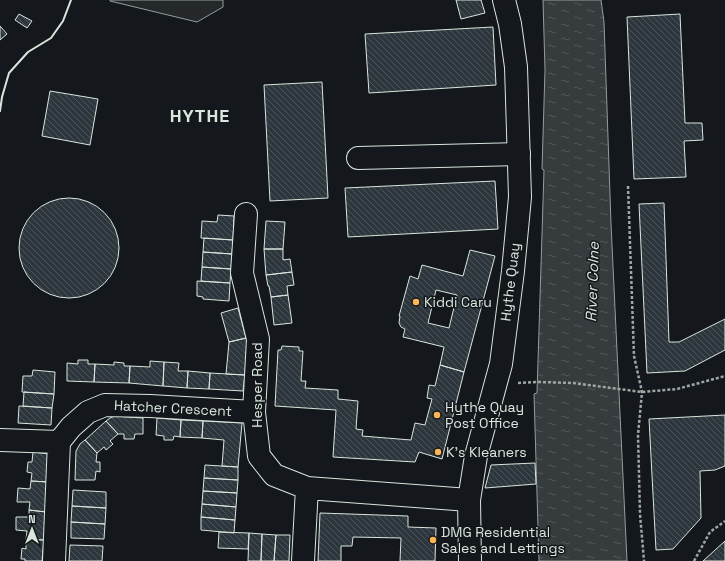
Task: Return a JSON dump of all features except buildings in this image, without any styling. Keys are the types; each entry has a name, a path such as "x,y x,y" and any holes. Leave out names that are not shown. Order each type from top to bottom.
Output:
{"street":[{"name":"Hythe Quay","path":"470,561 469,500 476,456 500,364 513,271 520,197 516,67 510,24 504,0"},
{"path":"358,158 519,154"},
{"name":"Hesper Road","path":"246,214 242,273 258,339 254,412 259,456 274,476 307,488 469,500"},
{"name":"Hatcher Crescent","path":"59,442 71,427 88,412 105,405 254,412"},
{"path":"0,440 59,442 54,561"},
{"path":"303,561 307,488"}],"path":[{"path":"628,186 634,356 642,392 638,436 640,514 644,561"},
{"path":"523,383 538,382 573,384 642,392 677,389 725,376"},
{"path":"694,561 710,532 725,521"}],"shaded area":[{"path":"110,0 223,0 223,7 197,22"}],"water":[{"name":"River Colne","path":"543,0 601,0 604,22 611,224 627,561 539,561 534,394 537,393 544,170 542,169 545,70"}],"wall":[{"path":"0,111 2,97 9,73 28,52 51,38 63,21 71,0"}],"place":[{"name":"Kiddi Caru","path":"416,302"},
{"name":"Hythe Quay Post Office","path":"437,415"},
{"name":"K's Kleaners","path":"438,452"},
{"name":"DMG Residential Sales and Lettings","path":"433,540"}],"district":[{"name":"HYTHE","path":"200,115"}]}
